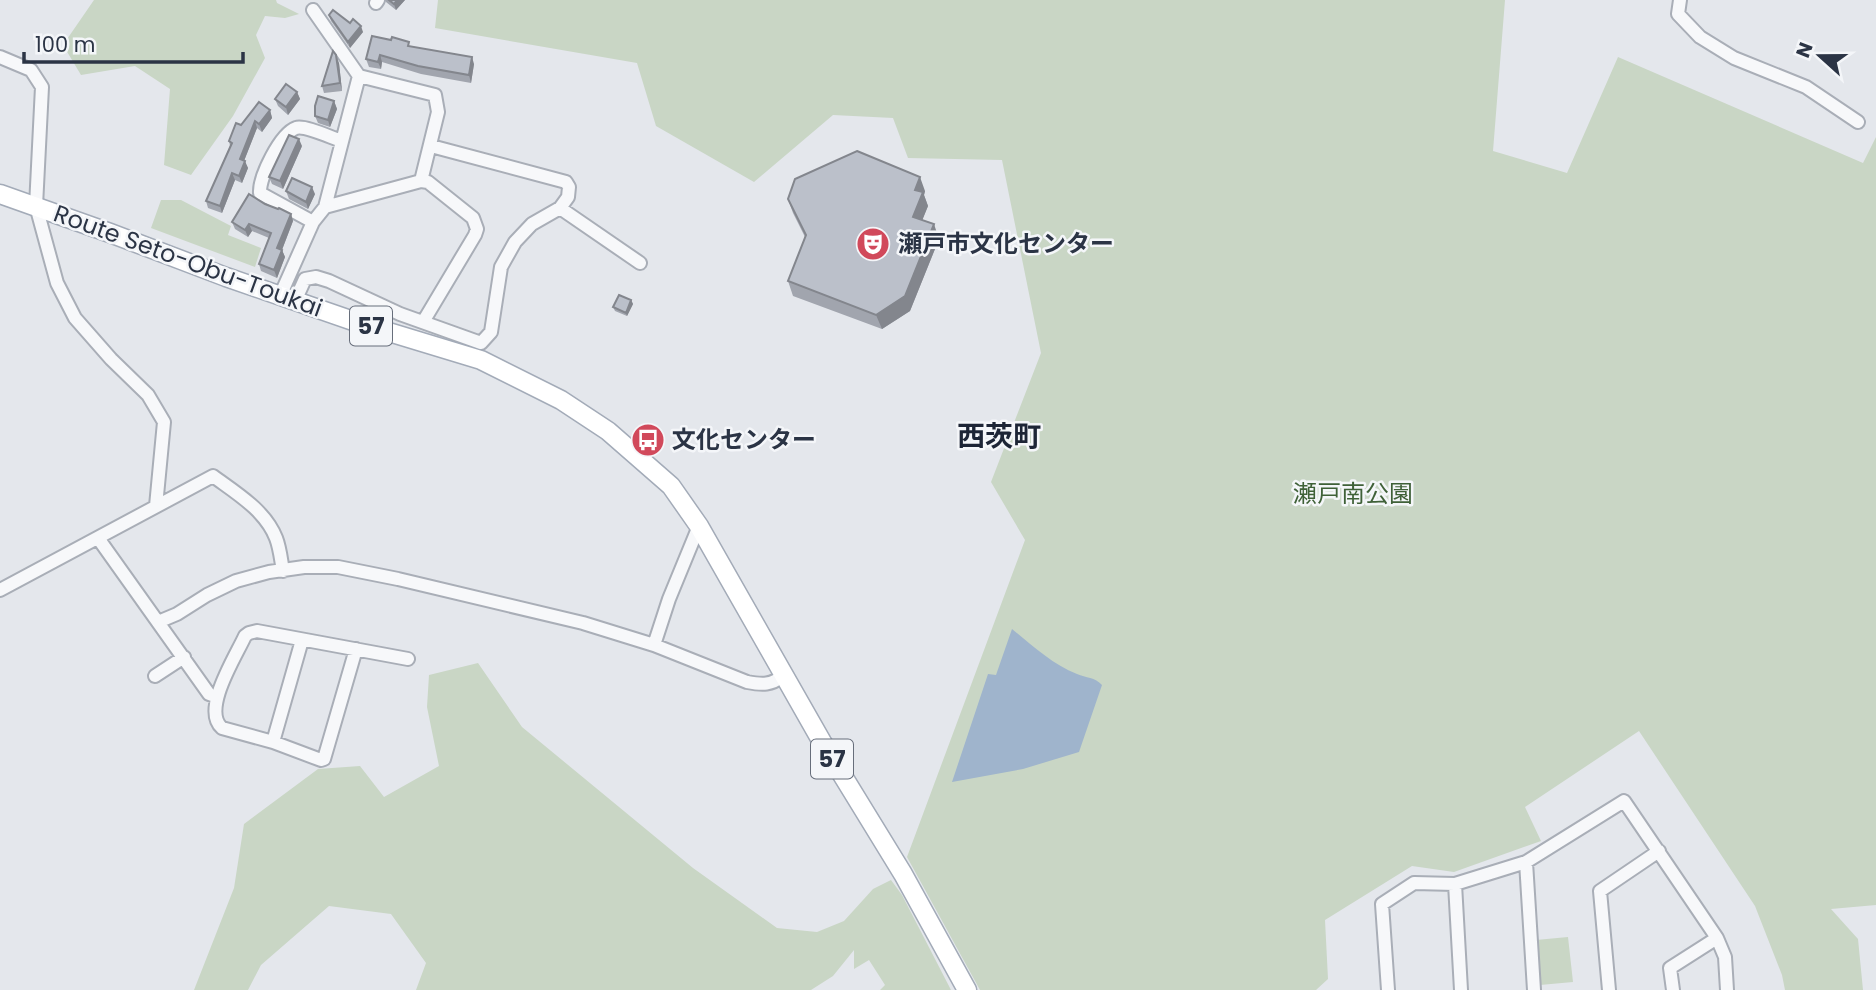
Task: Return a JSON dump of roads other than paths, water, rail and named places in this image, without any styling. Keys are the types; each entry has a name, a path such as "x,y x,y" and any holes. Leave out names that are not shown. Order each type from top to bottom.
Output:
{"main road":[{"name":"Route Seto-Obu-Toukai","path":"0,194 288,298 481,360 561,400 608,431 671,486 699,526 821,742 903,874 967,990"}],"street":[{"path":"1680,0 1678,14 1700,37 1734,58 1806,87 1858,122"},
{"path":"313,10 359,76 435,95 438,112 421,181"},
{"path":"0,57 31,70 42,88 36,206 57,283 75,318 148,395 164,422 156,506"},
{"path":"288,298 313,222 325,207 359,76"},
{"path":"313,222 260,193 260,188 282,138 295,128 303,127 342,141"},
{"path":"288,298 305,279 316,277 400,314 481,343 491,332 501,267 515,242 532,224 560,208 568,197 569,187 566,182 430,146"},
{"path":"325,207 421,181 428,182 472,218 477,229 423,322"},
{"path":"560,208 640,262"},
{"path":"0,590 213,476 262,516 276,537 283,570"},
{"path":"654,645 668,598 699,526"},
{"path":"98,538 209,694 216,697"},
{"path":"158,622 236,581 269,572 304,567 338,567 583,623 654,645 747,682 773,683 783,676"},
{"path":"356,649 324,759 222,728 218,724 215,715 216,697 249,633 257,631 302,640 356,649 408,659"},
{"path":"272,742 302,640"},
{"path":"155,676 184,657"},
{"path":"1388,990 1382,904 1414,883 1455,884 1526,862 1624,801 1717,938 1725,957 1727,990"},
{"path":"1609,990 1600,891 1659,851"},
{"path":"1526,862 1534,990"},
{"path":"1455,884 1461,990"},
{"path":"1673,990 1670,968 1717,938"}],"water":[{"path":"1012,629 1059,665 1102,685 1079,752 1023,769 952,782 988,674 996,675"}],"place":[{"name":"瀬戸市文化センター","path":"873,244"},
{"name":"文化センター","path":"648,440"}],"district":[{"name":"西茨町","path":"999,436"}],"park label":[{"name":"瀬戸南公園","path":"1353,494"}]}
